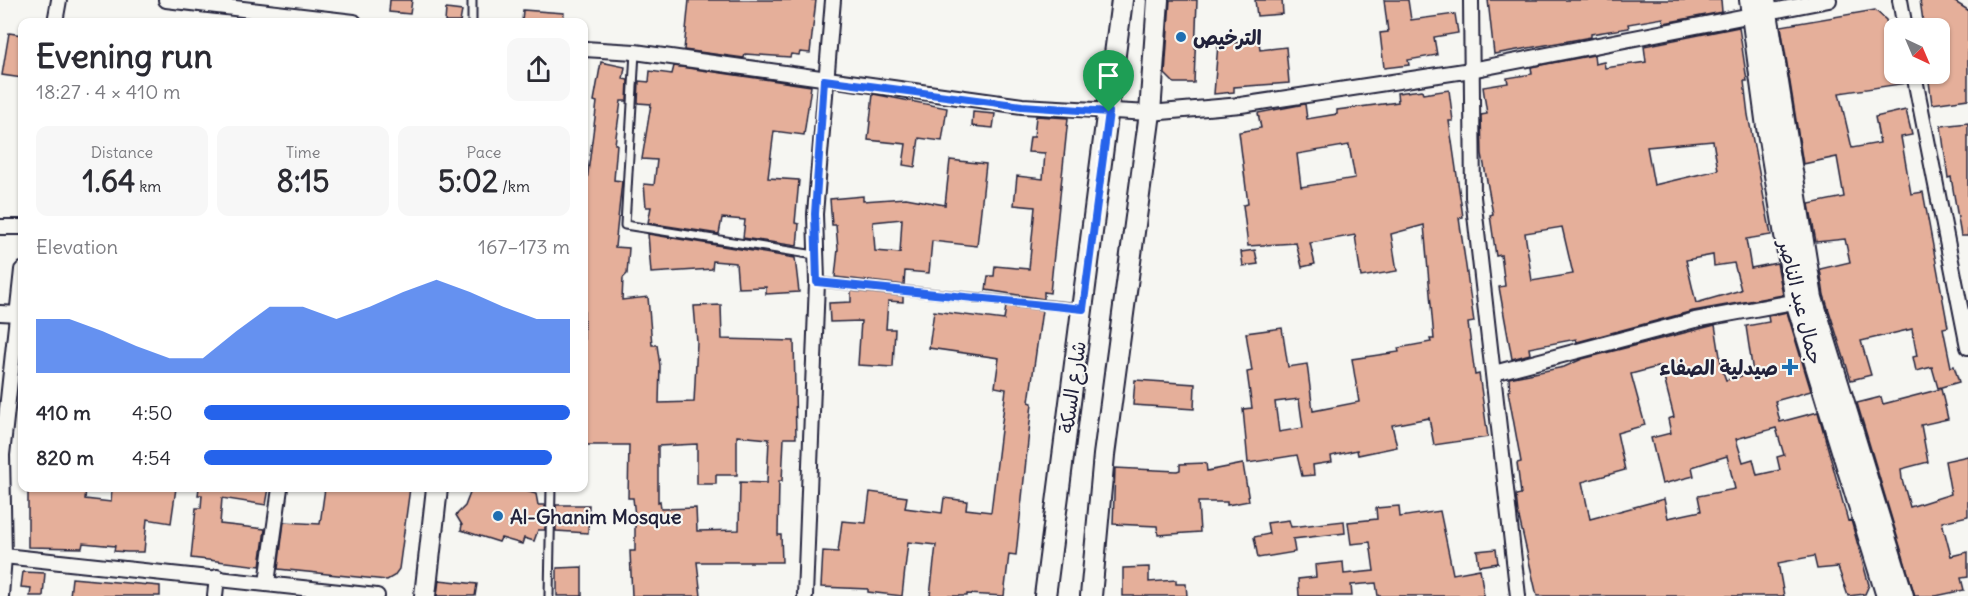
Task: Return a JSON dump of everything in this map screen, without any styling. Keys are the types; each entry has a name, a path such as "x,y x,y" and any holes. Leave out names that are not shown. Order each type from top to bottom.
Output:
{"main road":[{"name":"شارع السكة","path":"1045,596 1122,0"},
{"name":"شارع السكة","path":"1091,596 1104,455 1150,113 1158,0"},
{"name":"جمال عبد الناصر","path":"1759,6 1804,300 1887,596"},
{"name":"جمال عبد الناصر","path":"1804,300 1903,596"},
{"path":"417,596 427,492"},
{"path":"425,596 437,492"}],"street":[{"path":"56,18 59,0"},
{"path":"166,0 318,18"},
{"path":"805,596 817,282 815,214 832,0"},
{"path":"1471,0 1473,197 1518,596"},
{"path":"588,49 635,52 1022,106 1150,113 1240,105 1471,70 1759,6 1829,0"},
{"path":"1900,0 1903,18"},
{"path":"1916,84 1968,347"},
{"path":"0,226 18,227"},
{"path":"1494,373 1695,320 1804,300"},
{"path":"0,313 18,314"},
{"path":"1,596 4,556 1,455 18,322"},
{"path":"267,583 279,492"},
{"path":"4,556 217,577 377,596"},
{"path":"215,596 217,577"}],"lane":[{"path":"471,18 472,0"},
{"path":"635,52 625,225 815,255"},
{"path":"817,282 1083,309"},
{"path":"549,596 551,492"}],"building":[{"path":"390,0 412,0 410,14 389,12"},
{"path":"689,0 816,0 810,53 800,52 799,55 791,54 790,57 745,54 744,58 684,50"},
{"name":"الترخيص","path":"1170,0 1197,0 1194,83 1174,83 1165,74"},
{"path":"1255,0 1282,0 1283,14 1257,16"},
{"path":"1384,0 1408,0 1411,20 1455,14 1458,33 1434,37 1437,55 1408,60 1409,65 1384,68 1380,33 1388,32"},
{"path":"1488,0 1721,0 1722,12 1664,23 1663,18 1628,24 1629,28 1591,34 1591,37 1494,54"},
{"path":"1920,0 1952,0 1968,10 1968,99 1932,104 1929,84 1950,84 1950,18 1923,18"},
{"path":"446,9 462,11 461,18 445,18"},
{"path":"523,10 564,13 563,18 522,18"},
{"path":"1875,10 1884,18 1884,84 1900,84 1839,93 1852,148 1880,143 1875,117 1906,110 1912,135 1901,137 1911,194 1923,192 1948,327 1943,328 1951,367 1954,366 1959,382 1938,388 1932,367 1916,371 1913,357 1917,356 1912,329 1861,341 1871,375 1851,380 1824,295 1820,269 1850,262 1845,239 1816,242 1809,204 1844,197 1837,157 1803,164 1781,26"},
{"path":"1739,27 1747,81 1744,81 1748,115 1771,235 1746,239 1751,268 1777,263 1783,295 1693,311 1577,342 1576,339 1529,348 1530,354 1512,359 1499,287 1505,286 1501,255 1496,256 1490,215 1493,214 1482,154 1481,115 1487,114 1483,87 1508,83 1507,78 1532,74 1531,67 1594,55 1595,64 1604,62 1605,68 1646,62 1644,46","holes":["1713,141 1718,170 1654,185 1647,147","1562,227 1573,274 1532,281 1525,233","1713,255 1714,266 1734,263 1741,290 1696,303 1686,260"]},
{"path":"9,33 18,34 18,77 2,75"},
{"path":"1259,41 1260,50 1286,47 1289,83 1234,87 1234,92 1214,94 1218,44"},
{"path":"601,62 625,67 623,79 628,80 627,101 621,101 615,144 617,144 614,180 622,181 615,247 629,248 627,274 623,278 622,300 648,297 652,345 657,345 660,366 659,403 694,402 697,342 694,306 721,305 722,339 794,341 796,438 784,438 782,481 779,481 778,535 781,535 782,562 697,562 701,596 632,596 630,551 635,551 635,516 633,498 628,498 629,445 588,445 588,173 597,102 594,101","holes":["737,436 769,439 767,483 740,482 739,530 697,531 696,508 661,509 660,501 658,502 658,446 697,444 697,484 716,484 716,475 737,475"]},
{"path":"674,66 811,86 804,135 774,131 768,178 799,180 795,223 799,224 797,246 743,238 745,220 722,218 719,234 648,223 651,207 646,207 644,184 654,185 657,160 642,159 651,104 638,103 639,81 649,82 650,71 672,74"},
{"path":"1422,90 1423,94 1449,90 1453,121 1449,121 1463,217 1459,218 1474,322 1468,323 1475,375 1479,374 1488,437 1434,445 1429,418 1392,425 1397,447 1358,455 1357,450 1331,456 1332,462 1313,465 1314,475 1302,476 1297,455 1248,463 1243,409 1252,408 1247,372 1252,371 1246,333 1282,328 1288,367 1307,364 1313,411 1359,402 1352,359 1399,352 1398,348 1431,342 1430,339 1434,339 1424,225 1391,234 1397,271 1361,277 1355,235 1310,243 1315,264 1302,267 1296,243 1248,246 1243,205 1248,204 1239,132 1261,128 1258,113 1305,104 1307,119 1337,114 1337,110 1398,102 1397,93","holes":["1349,145 1355,178 1301,187 1297,154","1299,399 1303,428 1279,432 1275,402"]},
{"path":"873,94 947,108 942,141 919,138 915,167 903,165 906,144 868,140"},
{"path":"973,112 995,114 993,128 972,126"},
{"path":"1036,116 1068,118 1050,293 1044,292 1044,299 986,290 988,276 994,276 995,266 1029,269 1035,207 1014,205 1017,176 1043,179 1045,153 1028,152 1030,137 1034,137"},
{"path":"1968,123 1968,236 1961,236 1951,177 1948,178 1941,126"},
{"path":"950,160 986,164 977,246 932,241 929,273 905,271 904,285 835,277 838,249 836,225 832,225 830,199 863,196 863,201 906,198 945,205","holes":["902,219 900,253 875,251 873,222"]},
{"path":"648,234 795,258 799,292 766,294 766,287 738,288 736,263 713,261 712,269 651,273"},
{"path":"1255,250 1258,264 1243,266 1241,252"},
{"path":"851,291 903,296 903,302 888,301 886,329 895,329 893,367 858,365 861,321 830,322 829,303 851,302"},
{"path":"1006,306 1042,310 1029,402 1032,403 1016,555 1009,554 1004,596 967,594 967,596 930,596 936,545 908,542 902,596 868,592 868,589 821,587 823,551 838,552 842,521 866,523 870,492 907,497 905,508 942,513 944,498 967,501 966,509 991,512 1006,389 995,387 999,358 929,348 934,311 1004,320"},
{"path":"1787,312 1811,391 1775,401 1780,422 1818,412 1848,521 1851,520 1869,585 1865,594 1848,596 1838,567 1817,569 1814,556 1778,563 1784,596 1537,596 1518,513 1516,495 1521,494 1517,463 1521,462 1508,391 1510,390 1509,378 1564,367 1582,359 1715,325 1726,380 1753,373 1746,326 1769,322 1768,316","holes":["1661,366 1674,417 1668,419 1671,433 1651,438 1662,484 1694,476 1692,467 1727,456 1735,489 1698,496 1701,511 1668,518 1664,499 1590,519 1582,482 1625,470 1617,433 1645,425 1631,374","1776,428 1784,455 1777,457 1780,470 1757,475 1753,459 1743,462 1736,439"]},
{"path":"1135,380 1195,384 1194,409 1133,405"},
{"path":"1941,389 1948,419 1921,425 1928,462 1901,469 1902,479 1910,507 1951,494 1945,461 1968,456 1968,516 1942,522 1951,556 1968,552 1968,577 1961,578 1964,590 1936,596 1915,596 1857,403 1881,397 1883,404"},
{"path":"1206,463 1207,471 1243,464 1249,501 1227,505 1227,502 1198,502 1200,532 1158,535 1157,526 1113,524 1115,468 1177,471 1180,470 1180,464"},
{"path":"28,492 86,492 85,499 111,502 112,492 175,492 171,523 147,519 144,552 114,551 115,546 83,543 82,548 28,547"},
{"path":"198,492 268,492 266,505 222,498 220,524 265,529 260,566 191,558 196,508 201,508 202,495 198,495"},
{"path":"324,492 409,492 399,569 387,580 278,569 284,522 320,524"},
{"name":"Al-Ghanim Mosque","path":"470,492 529,492 536,494 538,505 545,505 545,530 538,530 534,541 524,538 522,544 501,538 499,542 461,530 462,525 456,515 465,506"},
{"path":"556,505 589,505 588,533 556,531"},
{"path":"1399,506 1400,517 1440,511 1453,574 1480,569 1484,596 1378,596 1376,583 1351,585 1352,596 1299,596 1298,579 1316,577 1315,565 1343,562 1344,574 1374,571 1370,542 1351,544 1348,522 1377,519 1376,508"},
{"path":"1289,520 1291,527 1344,521 1345,533 1293,539 1295,552 1258,558 1254,537 1269,534 1267,523"},
{"path":"1496,549 1498,563 1479,566 1477,551"},
{"path":"582,567 582,596 557,596 557,568"},
{"path":"1149,567 1149,582 1176,580 1176,584 1186,584 1187,596 1123,596 1123,568"},
{"path":"23,572 45,573 43,596 30,596 31,588 21,587"},
{"path":"72,578 160,586 160,596 70,596"},
{"path":"439,580 477,584 475,596 437,596"}],"place":[{"name":"الترخيص","path":"1181,37"},
{"name":"صيدلية الصفاء","path":"1790,367"},
{"name":"Al-Ghanim Mosque","path":"498,516"}],"route":[{"path":"824,80 1022,106 1109,112 1083,309 817,282 815,214 824,80"}]}
